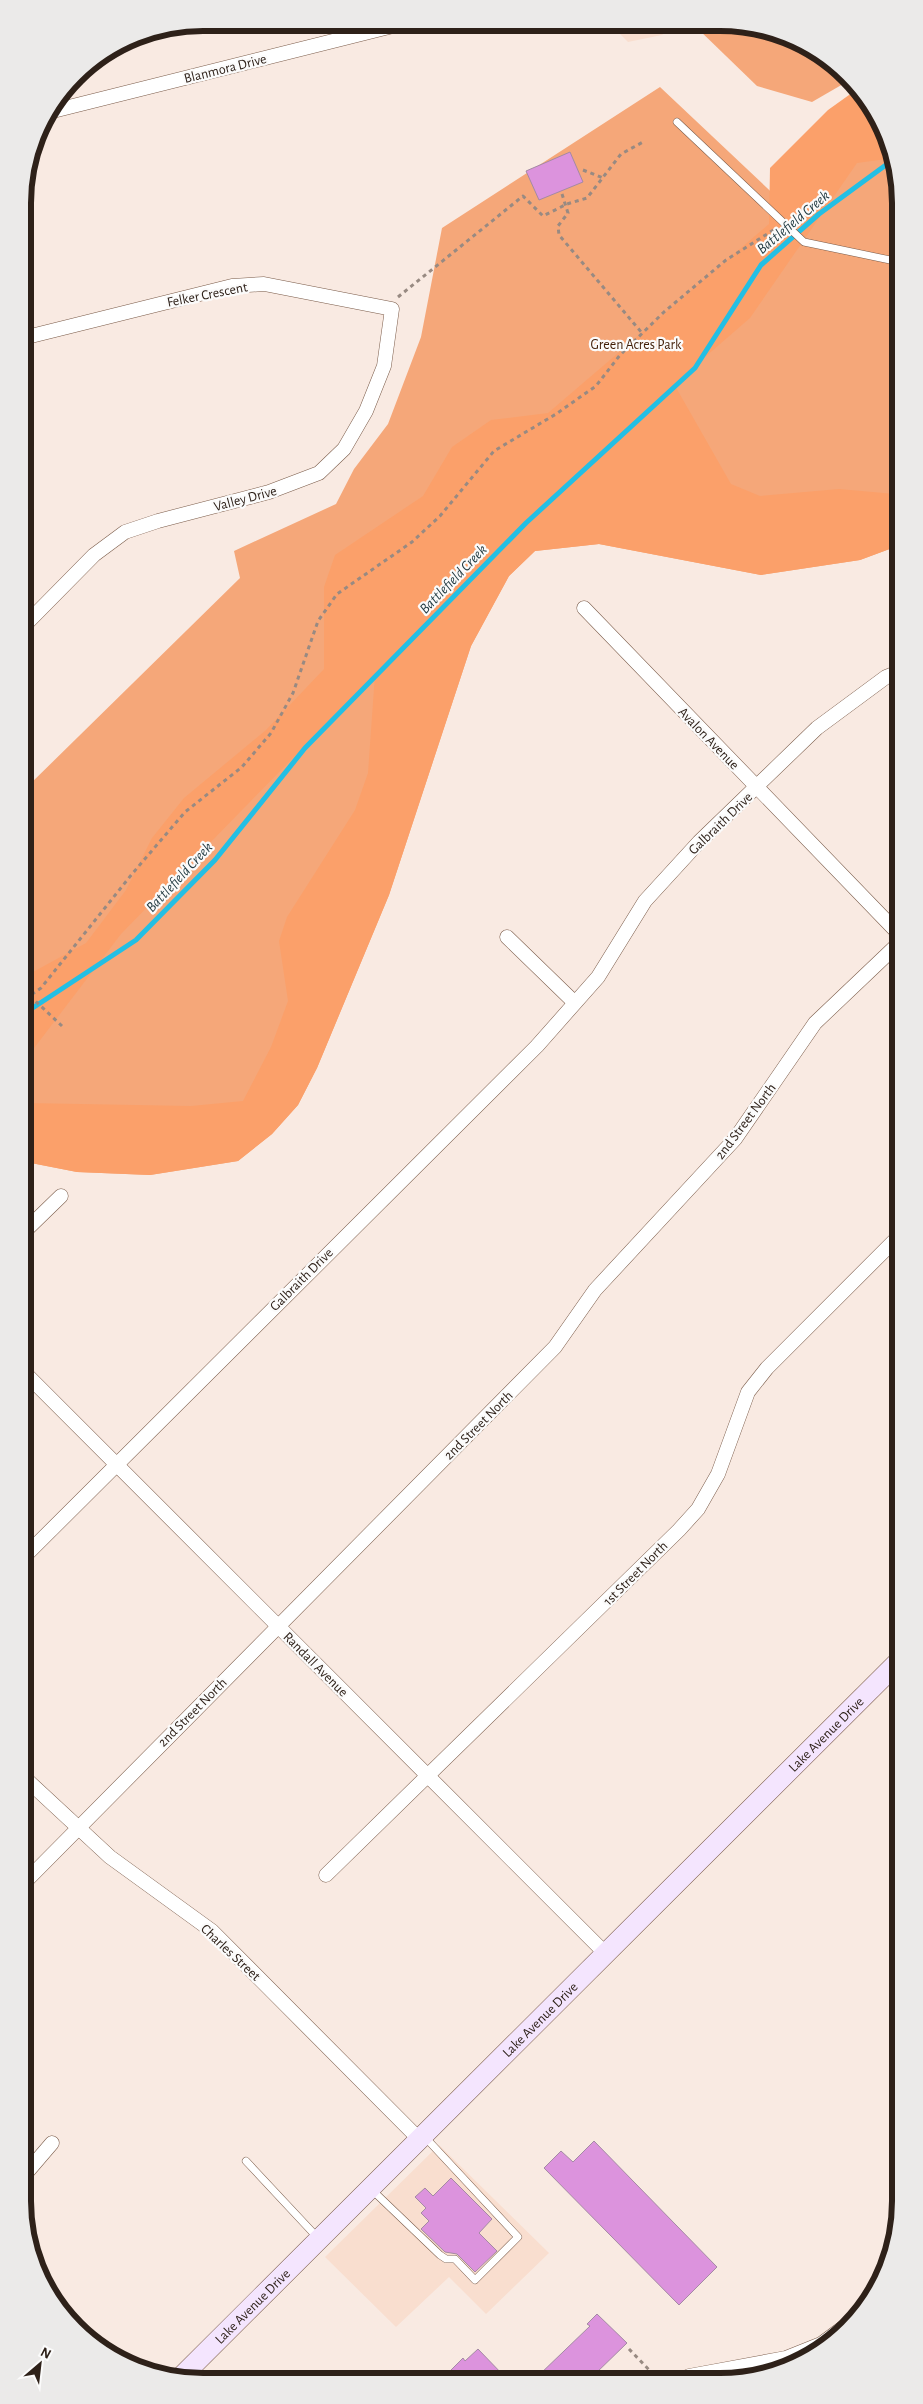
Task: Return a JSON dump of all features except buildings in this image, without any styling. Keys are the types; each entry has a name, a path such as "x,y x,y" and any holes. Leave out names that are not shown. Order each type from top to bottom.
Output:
{"street":[{"name":"Blanmora Drive","path":"59,109 350,31"},
{"name":"Felker Crescent","path":"32,336 232,286 264,284 392,309"},
{"name":"Valley Drive","path":"32,618 94,555 125,532 158,520 269,492 319,473 344,449 366,411 384,366 392,309"},
{"name":"Avalon Avenue","path":"584,608 892,926"},
{"name":"Galbraith Drive","path":"31,1550 115,1463 537,1046 598,977 645,901 700,842 817,728 892,675"},
{"path":"507,937 574,1002"},
{"name":"2nd Street North","path":"31,1875 555,1346 595,1290 735,1139 815,1024 892,949"},
{"path":"31,1225 61,1196"},
{"name":"1st Street North","path":"326,1875 428,1777 679,1530 698,1509 718,1474 748,1392 773,1362 891,1244"},
{"name":"Randall Avenue","path":"31,1379 606,1954"},
{"name":"Lake Avenue Drive","path":"187,2372 891,1669"},
{"name":"Charles Street","path":"31,1784 110,1857 212,1931 422,2138"},
{"path":"31,2167 52,2143"},
{"path":"705,2373 786,2358 802,2352"}],"lane":[{"path":"677,122 804,242 892,260"},
{"path":"371,2188 440,2255 446,2259 455,2259 475,2280 518,2237 422,2138"},
{"path":"246,2161 319,2240"}],"path":[{"path":"392,309 395,299 523,196 543,216 567,204 587,198 621,154 643,142"},
{"path":"583,170 603,178"},
{"path":"562,194 567,204 568,213 558,226 559,235 642,333"},
{"path":"32,995 40,988 68,956 132,874 185,812 242,767 271,733 293,693 318,621 337,594 412,542 440,516 494,450 556,414 596,386 620,354 664,312 726,260 786,226"},
{"path":"32,997 62,1026"},
{"path":"629,2349 653,2373"}],"shaded area":[{"path":"617,31 667,31 662,35 628,42"},
{"path":"439,2145 549,2253 486,2314 449,2277 396,2327 325,2257"}],"green space":[{"path":"700,31 731,32 775,40 815,60 843,84 812,102 757,86"},
{"name":"Green Acres Park","path":"660,87 800,219 878,137 886,159 892,203 892,548 860,560 761,575 599,544 535,551 509,576 471,646 389,895 317,1068 298,1105 272,1134 238,1161 150,1175 77,1172 32,1163 32,782 240,578 234,551 336,504 354,469 388,424 421,337 442,228"},
{"path":"852,93 874,127 886,159 857,163 750,318 674,384 731,484 760,496 839,489 892,494 892,548 860,560 761,575 599,544 535,551 509,576 471,646 389,895 317,1068 298,1105 272,1134 238,1161 150,1175 77,1172 32,1163 32,1103 191,1106 243,1101 271,1047 288,1001 279,941 287,917 355,810 368,773 375,674 121,934 32,1051 32,973 86,943 126,890 152,838 184,798 266,730 324,669 324,587 335,555 423,496 452,447 491,420 548,413 769,224 770,168 828,110"}],"waterway":[{"name":"Battlefield Creek","path":"32,1009 136,940 215,860 305,748 526,523 695,368 761,265 819,214 887,164"}]}
